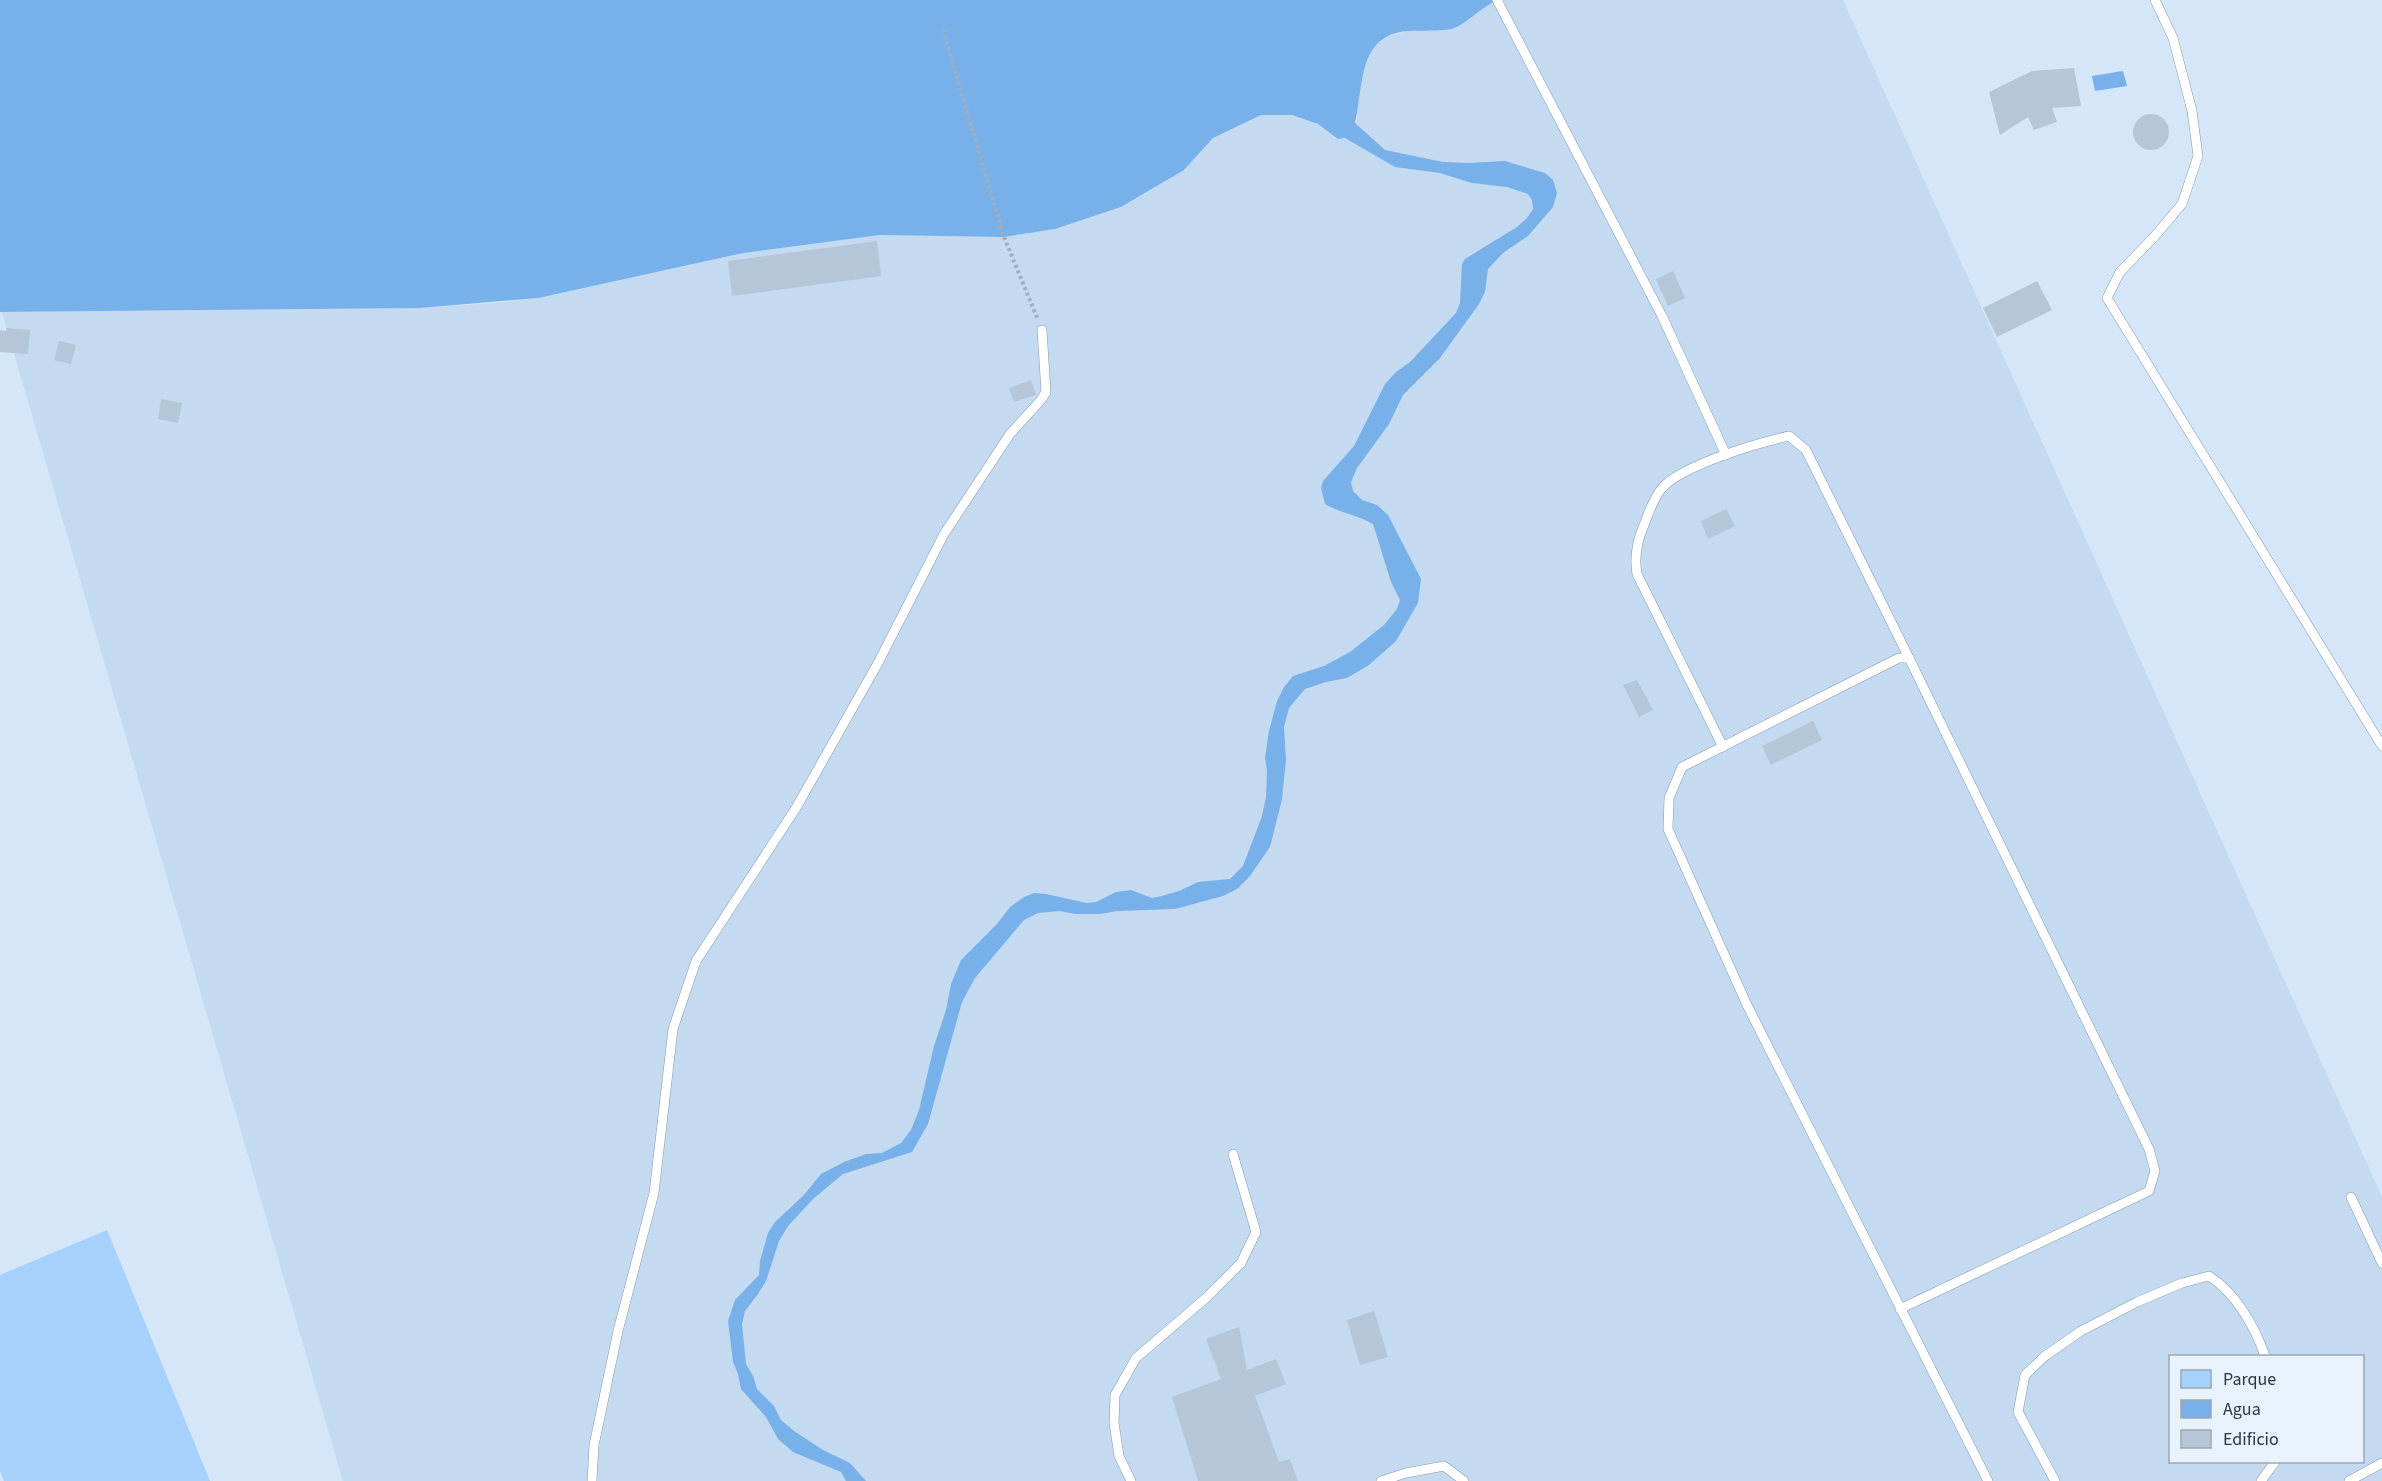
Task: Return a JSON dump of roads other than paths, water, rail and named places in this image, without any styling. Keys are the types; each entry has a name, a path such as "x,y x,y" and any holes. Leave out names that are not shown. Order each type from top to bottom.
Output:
{"lane":[{"path":"1497,0 1662,316 1726,454"},
{"path":"2155,0 2173,38 2192,111 2198,156 2182,204 2120,272 2107,298 2382,746"},
{"path":"592,1481 594,1445 618,1331 654,1193 673,1029 696,961 796,808 878,663 944,534 1010,434 1046,392 1042,330"},
{"path":"1723,747 1637,574 1634,559 1642,529 1654,499 1676,476 1726,454 1789,436 1806,450 2149,1149 2155,1171 2149,1191 1900,1309"},
{"path":"1909,658 1899,658 1682,767 1670,798 1668,829 1747,1005 1988,1481"},
{"path":"1131,1481 1119,1456 1114,1423 1115,1395 1136,1358 1207,1297 1241,1263 1256,1232 1233,1154"},
{"path":"2351,1197 2382,1263"},
{"path":"2055,1481 2018,1412 2025,1376 2045,1356 2081,1331 2146,1298 2182,1283 2209,1276 2222,1284 2245,1316 2264,1355"},
{"path":"2261,1481 2274,1463"},
{"path":"2349,1481 2382,1463"},
{"path":"1381,1481 1406,1473 1444,1466 1464,1481"}],"water":[{"path":"0,0 1497,0 1454,28 1407,31 1391,35 1379,42 1366,65 1355,123 1385,150 1443,162 1505,161 1545,173 1553,180 1557,193 1553,207 1528,236 1503,253 1488,269 1485,292 1479,304 1440,358 1403,395 1389,424 1357,468 1351,482 1353,491 1362,500 1377,505 1388,515 1421,579 1418,603 1396,641 1369,665 1347,678 1305,689 1289,708 1284,727 1286,760 1282,799 1270,847 1250,876 1237,889 1223,896 1175,909 1117,911 1101,914 1075,914 1060,911 1038,913 1024,920 975,978 962,1002 928,1124 912,1152 843,1174 813,1199 788,1226 779,1241 766,1281 745,1311 742,1324 746,1364 757,1389 774,1406 781,1420 794,1431 823,1450 850,1463 866,1481 846,1481 841,1472 793,1452 778,1439 766,1417 741,1389 733,1362 728,1321 735,1300 759,1275 760,1261 768,1233 775,1222 803,1196 821,1174 866,1154 882,1153 901,1143 911,1130 919,1110 951,984 961,960 997,924 1010,907 1034,893 1087,903 1096,902 1116,892 1131,890 1152,898 1179,891 1198,882 1230,879 1243,866 1262,816 1266,797 1265,758 1269,731 1277,701 1284,687 1293,676 1324,666 1350,652 1384,625 1397,609 1400,600 1391,582 1373,524 1325,504 1321,488 1323,481 1354,446 1385,384 1410,362 1456,313 1460,303 1462,264 1465,259 1517,227 1533,209 1532,200 1528,194 1507,187 1472,183 1440,173 1395,167 1345,138 1338,139 1318,124 1292,115 1261,115 1213,138 1184,170 1121,207 1055,229 1004,237 880,235 743,253 538,298 420,308 0,312"},
{"path":"2123,71 2127,86 2095,91 2092,76"}]}
